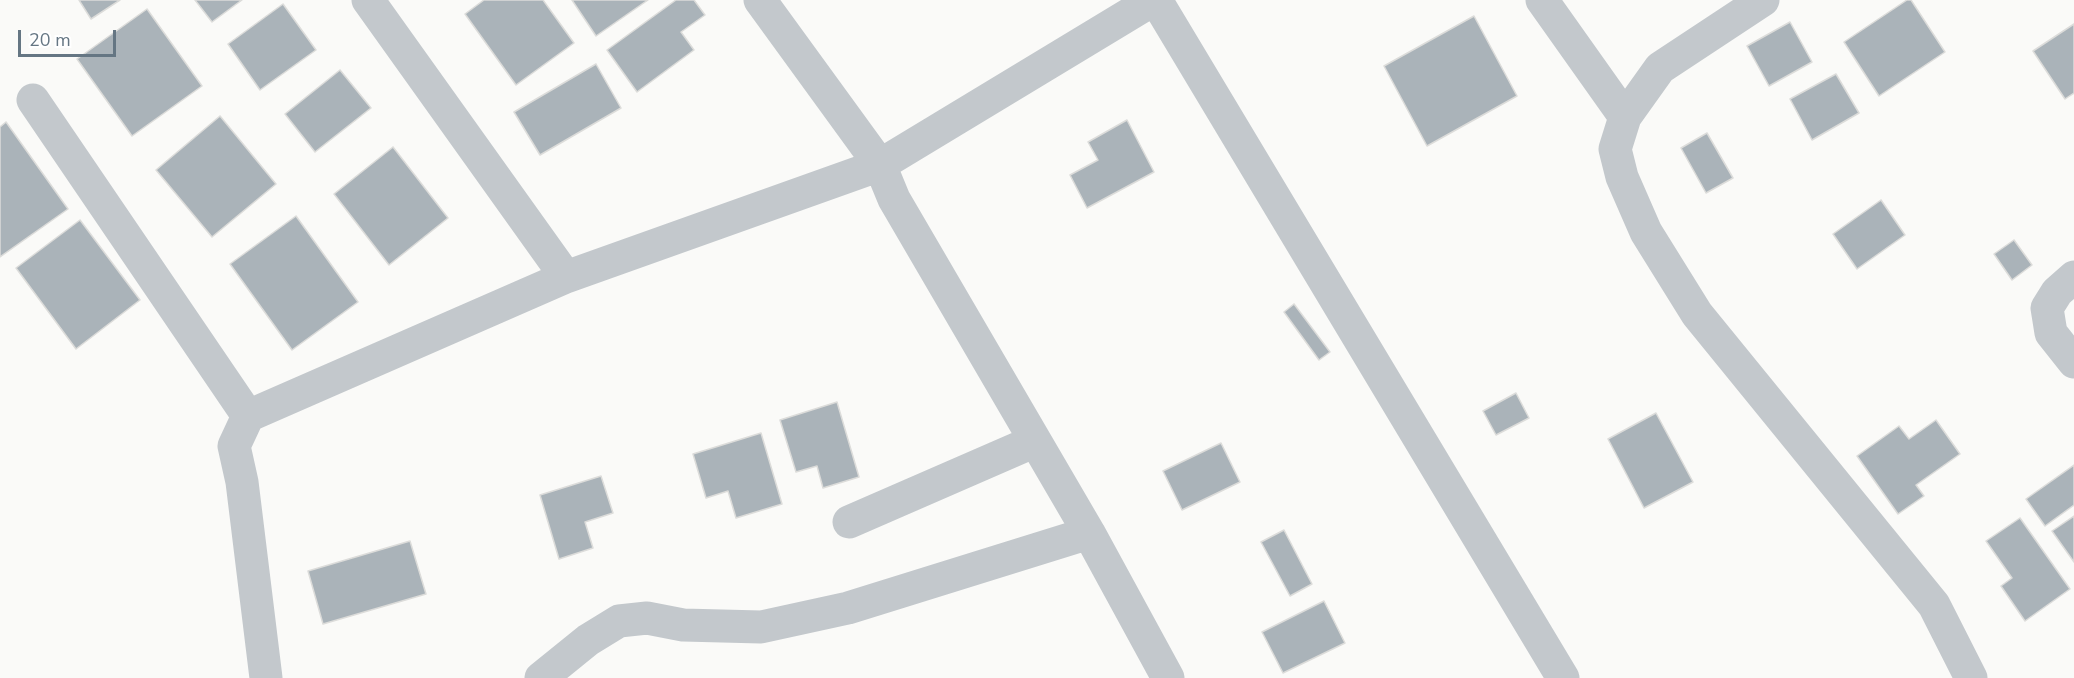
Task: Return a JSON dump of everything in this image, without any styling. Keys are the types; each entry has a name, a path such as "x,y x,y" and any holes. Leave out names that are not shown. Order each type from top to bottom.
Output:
{"street":[{"path":"368,0 566,278"},
{"path":"760,0 880,165 894,199 1089,533 1168,678"},
{"path":"266,678 242,482 234,446 248,416 566,278 880,165 1154,0 1563,678"},
{"path":"1542,0 1625,117"},
{"path":"1763,0 1660,68 1625,117 1615,149 1622,177 1652,243 1697,314 1934,605 1971,678"},
{"path":"33,100 248,416"},
{"path":"2074,277 2057,292 2047,308 2051,333 2074,362"},
{"path":"849,522 1035,441"},
{"path":"541,678 588,640 619,621 647,618 683,625 761,627 848,608 1089,533"}],"building":[{"path":"79,0 120,0 91,19"},
{"path":"195,0 242,0 212,22"},
{"path":"484,0 543,0 574,43 516,85 465,14"},
{"path":"572,0 648,0 596,36"},
{"path":"676,0 694,0 705,15 681,32 694,50 637,92 607,50"},
{"path":"1907,0 1911,0 1945,52 1879,96 1844,42"},
{"path":"283,4 316,50 260,90 228,44"},
{"path":"147,9 202,86 132,136 77,59"},
{"path":"1474,16 1517,96 1427,146 1384,66"},
{"path":"1790,22 1812,62 1769,86 1747,46"},
{"path":"2074,24 2074,93 2065,99 2033,51"},
{"path":"596,64 621,108 540,155 514,112"},
{"path":"340,70 371,108 315,152 285,114"},
{"path":"1836,74 1859,113 1812,140 1790,99"},
{"path":"220,116 276,184 212,237 156,170"},
{"path":"1127,120 1154,172 1087,208 1070,175 1098,160 1088,142"},
{"path":"6,122 68,209 0,257 0,127"},
{"path":"1707,133 1733,178 1706,193 1681,148"},
{"path":"393,147 448,218 389,265 334,194"},
{"path":"1881,200 1905,235 1857,269 1833,234"},
{"path":"296,216 358,302 292,350 230,264"},
{"path":"80,220 140,300 76,349 16,268"},
{"path":"2014,240 2032,265 2012,280 1994,254"},
{"path":"1294,304 1330,352 1319,360 1284,312"},
{"path":"1516,393 1529,418 1496,435 1483,411"},
{"path":"837,402 859,477 823,488 817,466 796,472 780,420"},
{"path":"1656,413 1693,482 1644,508 1608,439"},
{"path":"1936,420 1960,454 1916,485 1924,496 1898,514 1857,456 1899,426 1909,439"},
{"path":"761,433 782,504 736,518 728,491 706,498 693,454"},
{"path":"1221,443 1240,482 1182,510 1163,471"},
{"path":"2074,465 2074,505 2045,526 2026,499"},
{"path":"601,476 613,513 585,522 593,548 559,559 540,495"},
{"path":"2074,516 2074,562 2052,531"},
{"path":"2020,518 2070,589 2025,621 2001,586 2012,578 1986,541"},
{"path":"1284,530 1312,584 1290,596 1261,542"},
{"path":"410,541 426,594 323,624 308,571"},
{"path":"1324,601 1345,643 1283,673 1262,632"}]}
